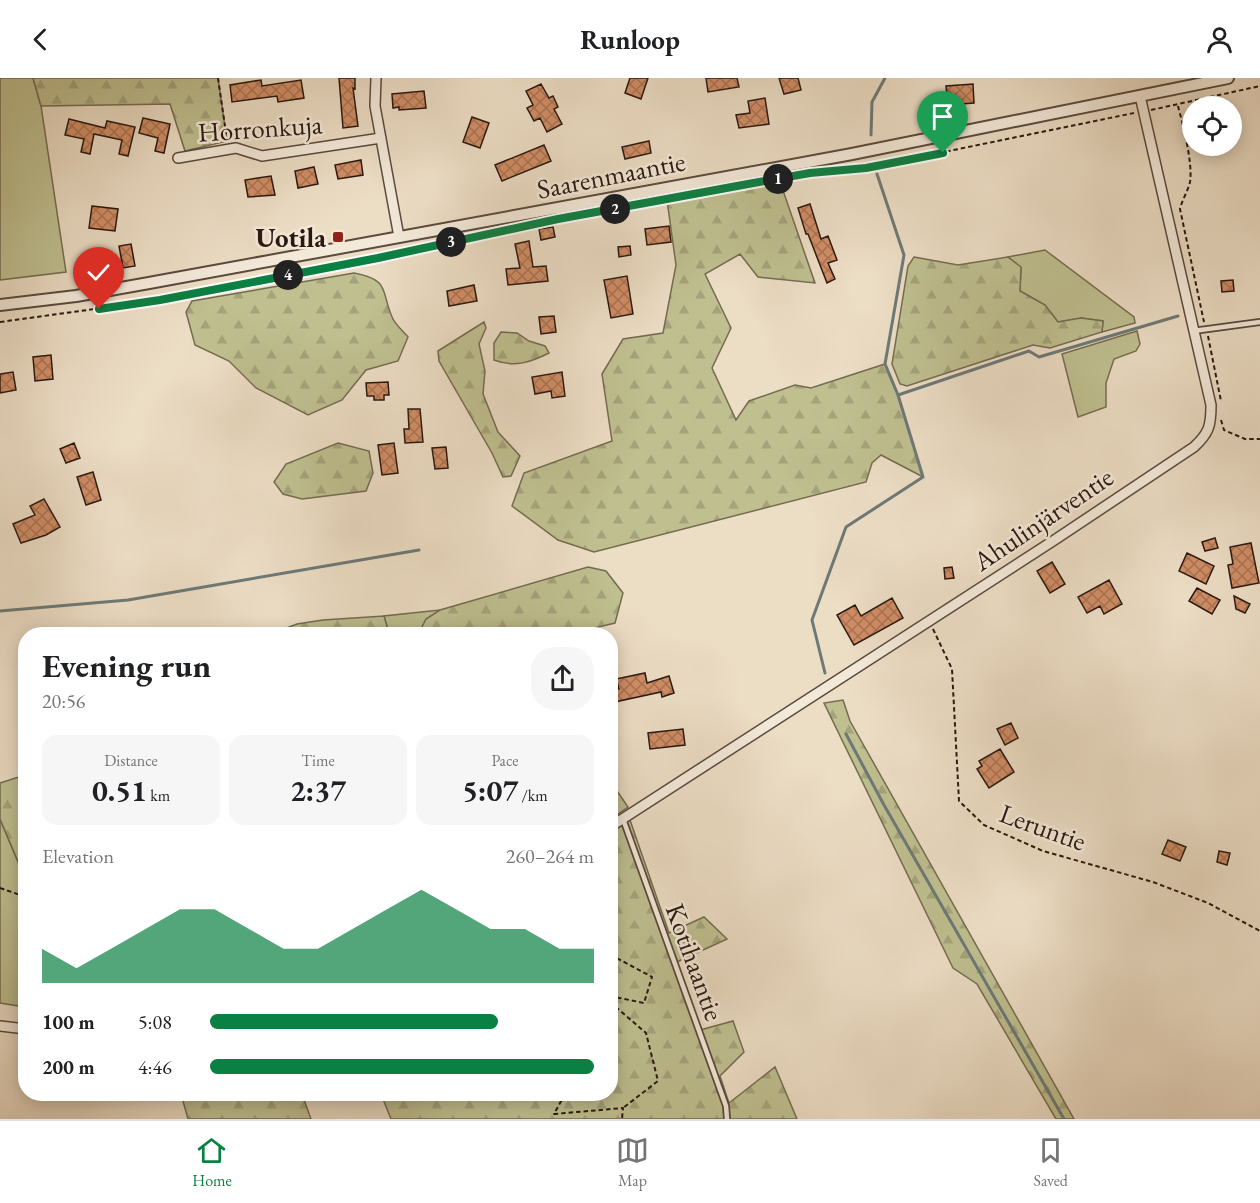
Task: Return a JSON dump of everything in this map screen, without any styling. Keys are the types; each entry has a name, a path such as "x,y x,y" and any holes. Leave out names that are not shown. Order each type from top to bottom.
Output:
{"street":[{"path":"376,78 375,106 399,237"},
{"name":"Saarenmaantie","path":"0,305 76,296 842,156 1228,78"},
{"path":"1140,96 1211,405 1211,419"},
{"name":"Horronkuja","path":"178,158 226,148 236,148 262,156 381,138"},
{"name":"Ahulinjärventie","path":"618,822 1194,447 1208,435 1211,419"},
{"path":"0,1026 18,1028"}],"lane":[{"path":"1193,331 1260,322"},
{"name":"Kotihaantie","path":"623,819 726,1106 727,1119"}],"path":[{"path":"218,78 226,148"},
{"path":"810,173 866,168 1178,106 1260,86"},
{"path":"1178,106 1190,169 1190,183 1182,198 1180,209 1221,398 1221,409"},
{"path":"0,322 160,300 378,258 485,233"},
{"path":"1211,419 1221,420 1224,430 1245,439 1260,439"},
{"name":"Leruntie","path":"929,621 952,669 959,801 984,825 1043,851 1175,890 1208,903 1260,930"},
{"path":"0,888 18,894"},
{"path":"618,959 652,977 644,1003 618,998"},
{"path":"561,1101 554,1114 623,1108 658,1081 646,1033 618,1009"},
{"path":"622,1119 623,1108"}],"green space":[{"path":"0,78 33,78 41,106 66,272 0,280"},
{"path":"33,78 218,78 227,141 185,151 170,104 41,106"},
{"path":"779,179 815,283 758,277 740,254 705,274 731,328 712,368 736,420 749,401 795,385 811,388 885,364 898,395 923,477 881,455 872,463 866,482 594,552 558,540 512,506 524,473 612,441 602,374 623,339 663,333 676,265 667,200"},
{"path":"1045,250 1134,317 1135,323 1102,332 1103,321 1081,318 1058,322 1045,305 1020,291 1021,268 1008,257"},
{"path":"914,257 958,265 1008,257 1021,267 1020,291 1045,305 1058,322 1081,318 1103,321 1102,332 1050,348 1033,345 907,386 900,384 892,364 908,266"},
{"path":"354,273 374,279 380,284 393,319 408,337 398,361 366,370 342,400 308,415 256,388 229,361 195,345 186,312 192,301"},
{"path":"484,322 486,328 479,344 485,371 483,394 498,432 520,456 511,476 503,477 492,453 439,361 438,351"},
{"path":"1137,331 1140,344 1136,351 1114,359 1106,383 1106,407 1078,417 1062,354"},
{"path":"501,332 517,333 529,341 545,346 549,353 516,364 494,360 494,343"},
{"path":"338,443 369,451 373,473 366,491 302,499 283,494 274,482 286,464"},
{"path":"588,567 606,571 623,593 615,623 598,627 422,627 426,619 440,610"},
{"path":"440,610 426,620 422,627 387,627 384,616"},
{"path":"384,616 387,627 289,627 323,620"},
{"path":"843,700 850,721 1074,1119 1056,1119 977,984 953,968 824,703"},
{"path":"18,777 18,862 0,819 0,783"},
{"path":"618,792 628,807 618,814"},
{"path":"657,797 630,820 669,933 704,917 727,939 677,962 700,1030 733,1021 744,1052 720,1076 729,1103 775,1067 797,1119 391,1119 384,1101 618,1101 618,822"},
{"path":"0,819 18,862 18,1006 0,1003"},
{"path":"183,1101 305,1101 311,1119 188,1119"}],"building":[{"path":"339,78 355,78 355,89 353,88 358,126 343,128"},
{"path":"630,78 648,78 641,99 625,93"},
{"path":"706,78 737,78 739,87 708,92"},
{"path":"779,78 798,78 801,90 784,94"},
{"path":"261,80 262,86 301,80 304,98 278,102 277,96 232,102 230,85"},
{"path":"541,84 549,98 553,96 558,107 554,109 562,124 547,132 540,118 534,121 527,108 533,105 526,91"},
{"path":"973,84 974,103 948,105 946,86"},
{"path":"424,91 426,108 399,110 399,107 393,108 392,94"},
{"path":"765,98 769,124 739,128 736,115 750,113 748,101"},
{"path":"472,117 489,123 480,148 463,142"},
{"path":"143,118 170,124 164,153 155,151 158,138 139,133"},
{"path":"69,119 105,128 107,121 135,127 128,156 119,154 122,140 94,134 90,154 81,152 84,139 65,135"},
{"path":"649,141 651,153 625,159 622,147"},
{"path":"544,145 551,161 502,181 495,165"},
{"path":"361,160 363,175 338,179 335,165"},
{"path":"314,167 318,184 298,188 295,171"},
{"path":"271,176 275,195 248,197 245,180"},
{"path":"810,204 821,239 828,236 837,260 828,263 835,279 827,283 808,234 806,234 798,208"},
{"path":"92,206 118,209 115,231 89,228"},
{"path":"669,226 671,242 647,245 645,229"},
{"path":"553,227 555,237 541,240 539,229"},
{"path":"529,241 533,267 546,266 548,281 508,285 506,269 520,268 515,244"},
{"path":"131,244 135,266 123,268 119,246"},
{"path":"630,246 631,255 619,257 618,247"},
{"path":"102,265 103,275 95,276 96,280 86,282 84,268"},
{"path":"627,276 633,314 611,318 604,280"},
{"path":"1233,280 1234,291 1222,292 1221,281"},
{"path":"474,285 477,301 449,306 447,291"},
{"path":"554,316 556,332 541,334 539,317"},
{"path":"51,355 53,379 35,381 33,357"},
{"path":"13,372 16,390 0,393 0,374"},
{"path":"562,372 565,396 552,398 551,391 535,394 532,377"},
{"path":"388,382 389,395 384,395 384,400 374,400 374,396 367,396 366,383"},
{"path":"408,409 420,409 423,442 405,443 404,429 409,429"},
{"path":"74,443 80,458 66,463 60,449"},
{"path":"394,443 398,473 382,475 378,445"},
{"path":"446,447 448,468 435,469 432,448"},
{"path":"93,472 101,500 86,505 77,477"},
{"path":"44,499 60,527 46,535 21,543 13,524 35,515 30,506"},
{"path":"1215,538 1218,548 1205,551 1202,542"},
{"path":"1251,543 1259,583 1232,588 1228,565 1233,564 1230,547"},
{"path":"1187,553 1214,566 1206,584 1179,571"},
{"path":"1052,562 1065,584 1050,593 1037,571"},
{"path":"952,567 954,578 945,579 944,568"},
{"path":"1109,580 1122,604 1104,614 1100,606 1087,613 1078,597"},
{"path":"1197,588 1220,600 1212,614 1189,601"},
{"path":"1234,596 1250,604 1245,613 1236,609"},
{"path":"892,598 903,618 854,645 837,615 855,605 861,616"},
{"path":"645,673 647,683 669,676 674,693 662,697 661,692 618,701 618,679"},
{"path":"1011,723 1018,738 1005,745 997,729"},
{"path":"683,729 685,745 650,749 648,733"},
{"path":"1000,749 1014,772 989,788 977,769 982,766 979,761"},
{"path":"1168,840 1186,847 1180,861 1162,854"},
{"path":"1219,851 1230,853 1227,865 1217,862"}],"waterway":[{"path":"871,135 872,102 885,78"},
{"path":"877,174 904,255 885,364 898,395"},
{"path":"825,673 812,620 846,527 923,477 898,395 1029,351 1039,357 1178,316"},
{"path":"0,611 128,600 419,550"},
{"path":"846,734 884,805 1064,1119"}],"place":[{"name":"Uotila","path":"338,237"}],"route":[{"path":"99,309 160,300 378,258 558,219 810,173 866,168 943,153"}]}
